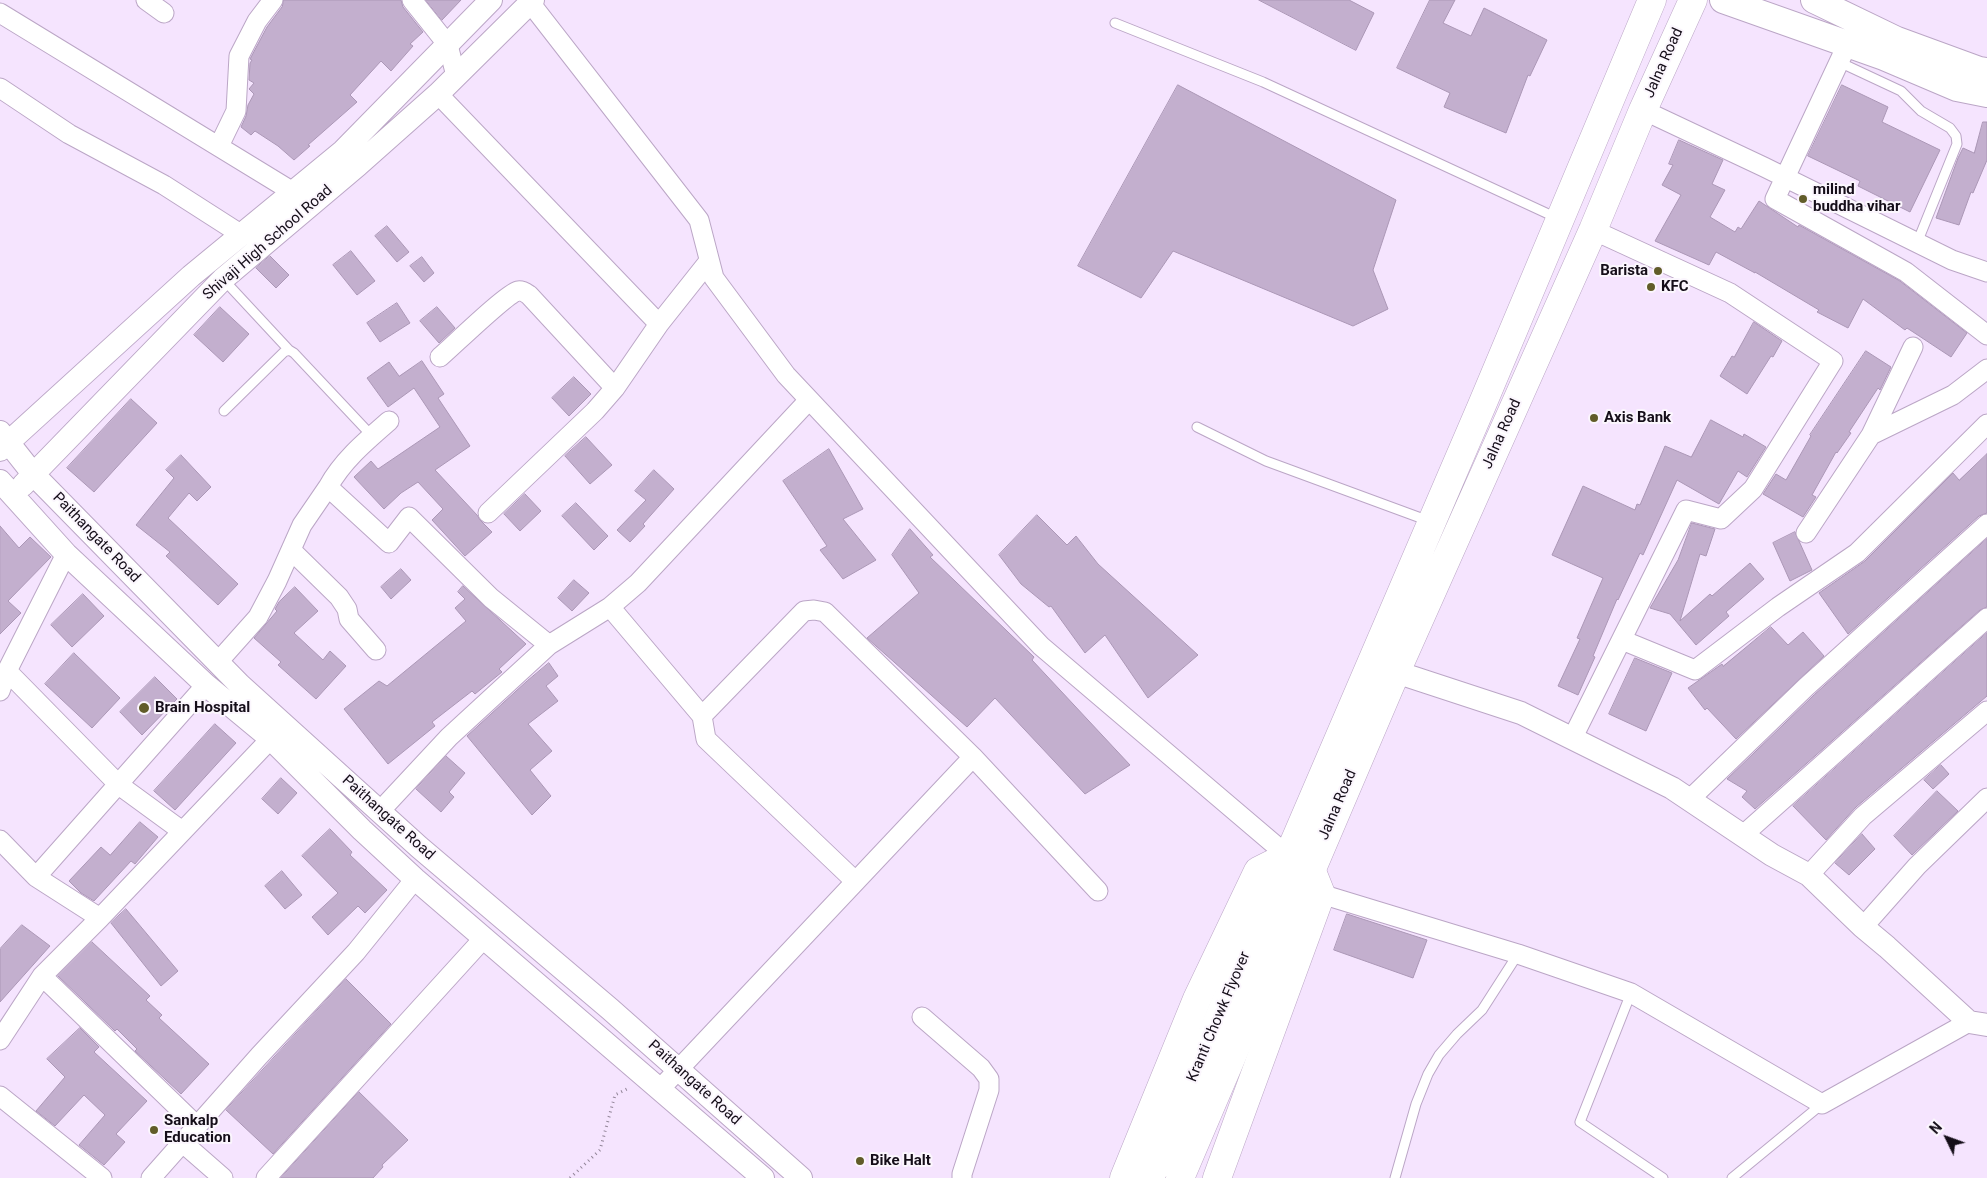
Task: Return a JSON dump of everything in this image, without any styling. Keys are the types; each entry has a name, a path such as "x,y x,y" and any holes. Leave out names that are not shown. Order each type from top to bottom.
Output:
{"main road":[{"name":"Jalna Road","path":"1299,863 1432,522 1652,0"},
{"name":"Jalna Road","path":"1299,863 1396,672 1593,230 1643,110 1692,0"},
{"path":"1723,0 1843,53 1884,57 1957,88 1987,94"},
{"path":"1814,0 1897,40 1979,70 1987,71"},
{"path":"1124,1178 1197,999 1258,871 1299,863 1321,894 1217,1178"},
{"name":"Kranti Chowk Flyover","path":"1153,1171 1299,863"},
{"name":"Kranti Chowk Flyover","path":"1181,1175 1299,863"}],"street":[{"path":"146,0 164,13"},
{"path":"219,146 236,111 239,56 257,21 273,0"},
{"path":"412,0 448,45 456,76"},
{"name":"Shivaji High School Road","path":"3,441 191,276 343,151 491,0"},
{"path":"530,1 699,220 714,278 786,375 1041,646 1299,863"},
{"name":"Shivaji High School Road","path":"6,488 34,475 223,279 350,172 438,94 530,1"},
{"path":"0,13 293,192"},
{"path":"1843,53 1775,198 1906,272 1987,335"},
{"path":"0,88 69,134 164,185 242,235"},
{"path":"438,94 659,324"},
{"path":"1643,110 1952,260 1987,272"},
{"path":"1572,739 1686,510 1720,519 1753,489 1833,361 1730,293 1593,230"},
{"path":"488,513 595,411 615,388 659,324 710,261"},
{"path":"440,357 499,305 517,291 523,291 529,295 615,388"},
{"path":"1806,533 1871,435 1913,347"},
{"path":"1871,435 1953,395 1987,369"},
{"path":"380,811 449,737 549,645 610,607 638,583 809,400"},
{"path":"217,663 258,617 277,581 302,525 337,471 388,421"},
{"path":"1622,640 1695,670 1778,606 1857,553 1987,424"},
{"name":"Paithangate Road","path":"3,441 217,663 362,830 415,879 763,1178"},
{"path":"328,487 389,543 409,517 491,598 549,645"},
{"name":"Paithangate Road","path":"6,488 66,554 206,685 278,732 380,811 801,1178"},
{"path":"1689,800 1806,687 1987,524"},
{"path":"291,550 339,597 346,606 348,619 376,650"},
{"path":"0,690 6,670 66,554"},
{"path":"610,607 702,716 706,739 855,881"},
{"path":"702,716 804,611 825,612 973,757 1098,891"},
{"path":"1743,835 1987,618"},
{"path":"6,670 119,785 182,831"},
{"path":"1321,894 1518,954 1630,993 1822,1104 1978,1024 1862,927 1809,875 1772,855 1672,788 1521,713 1396,672"},
{"path":"36,877 206,685"},
{"path":"1809,875 1863,816 1987,710"},
{"path":"0,1040 42,976 278,732"},
{"path":"655,1085 678,1069 973,757"},
{"path":"1862,927 1917,866 1987,798"},
{"path":"0,840 36,877 100,918"},
{"path":"151,1178 259,1056 356,952 415,879"},
{"path":"266,1178 484,938"},
{"path":"42,976 197,1126"},
{"path":"922,1017 981,1068 989,1079 988,1090 962,1178"},
{"path":"0,1096 102,1178"},
{"path":"183,1143 223,1178"}],"lane":[{"path":"1116,24 1263,82 1560,220"},
{"path":"1843,53 1901,91 1921,111 1950,128 1956,136 1957,144 1917,243"},
{"path":"223,279 372,436"},
{"path":"224,411 284,352 289,350"},
{"path":"1197,427 1266,461 1432,522"},
{"path":"1395,1178 1416,1104 1428,1074 1457,1034 1482,1010 1518,954"},
{"path":"1630,993 1580,1122 1663,1178"},
{"path":"1732,1178 1822,1104"}],"path":[{"path":"570,1178 600,1150 614,1095 655,1085"}],"building":[{"path":"284,0 401,0 403,7 423,32 410,44 413,46 391,71 381,61 350,95 357,102 308,145 310,146 294,160 278,146 255,131 251,135 241,127 248,105 254,94 249,89 254,83 249,80 250,63 252,60 250,59 267,27 282,7"},
{"path":"426,0 461,0 442,20"},
{"path":"1259,0 1349,0 1374,13 1356,50"},
{"path":"1430,0 1455,0 1443,23 1471,36 1484,8 1547,40 1530,76 1528,75 1506,133 1444,107 1450,93 1397,68"},
{"path":"1178,85 1396,200 1373,270 1388,309 1353,326 1173,251 1141,298 1078,266"},
{"path":"1842,85 1888,107 1882,122 1940,150 1910,212 1858,186 1860,181 1808,156"},
{"path":"1983,122 1987,122 1987,160 1973,193 1971,192 1959,225 1936,218 1958,158 1963,148 1974,153"},
{"path":"1679,140 1723,160 1712,184 1725,190 1710,217 1735,232 1738,227 1741,229 1759,201 1798,227 1799,225 1900,281 1967,333 1951,357 1907,328 1905,330 1863,299 1848,328 1817,312 1819,310 1755,272 1716,252 1709,265 1655,241 1681,195 1662,185 1673,165 1669,164"},
{"path":"387,226 409,252 397,262 375,236"},
{"path":"351,251 375,281 357,295 333,265"},
{"path":"270,256 289,275 276,288 256,268"},
{"path":"422,257 434,273 424,282 410,266"},
{"path":"397,303 410,323 380,342 367,323"},
{"path":"220,307 249,334 223,362 194,335"},
{"path":"437,307 455,328 439,343 420,321"},
{"path":"1754,322 1782,341 1747,394 1720,376 1732,356 1734,357"},
{"path":"1866,351 1891,367 1880,390 1878,388 1849,432 1851,433 1836,452 1812,495 1816,497 1803,517 1763,494 1776,474 1786,480 1810,435"},
{"path":"422,361 444,394 438,398 470,446 435,470 492,532 465,556 432,520 443,509 418,482 401,493 384,509 354,477 371,461 378,469 440,427 414,388 388,407 367,378 389,362 399,376"},
{"path":"574,377 591,394 569,416 552,398"},
{"path":"131,399 157,423 94,492 67,468"},
{"path":"1711,420 1743,437 1744,434 1766,447 1747,477 1738,471 1719,504 1677,480 1643,555 1640,553 1617,599 1578,695 1558,686 1580,639 1577,638 1603,578 1552,555 1583,486 1635,510 1637,504 1640,505 1665,446 1691,457"},
{"path":"586,437 612,465 590,484 565,456"},
{"path":"829,449 863,509 843,519 876,560 843,579 820,550 827,546 783,481"},
{"path":"1987,454 1987,513 1979,516 1848,634 1819,593 1865,561 1953,473 1959,480"},
{"path":"181,455 211,487 197,501 189,493 168,518 238,584 218,605 166,556 170,552 136,525 174,478 166,470"},
{"path":"654,470 674,489 630,542 617,530 646,500 635,491"},
{"path":"525,494 541,511 520,531 504,514"},
{"path":"576,503 608,536 594,550 562,516"},
{"path":"1037,515 1067,545 1076,536 1098,564 1198,655 1148,698 1105,635 1085,653 1051,606 1049,607 1021,584 999,555"},
{"path":"1692,523 1715,529 1706,556 1700,554 1680,621 1710,594 1712,596 1750,563 1764,579 1726,612 1729,616 1696,645 1670,614 1650,608 1678,560"},
{"path":"0,526 19,548 30,537 51,557 8,601 21,613 0,634"},
{"path":"910,529 933,555 930,557 1034,657 1032,660 1130,765 1085,794 995,698 967,727 867,638 919,593 892,555"},
{"path":"1795,532 1812,570 1790,581 1773,543"},
{"path":"1987,539 1987,607 1980,610 1755,809 1742,797 1747,791 1727,779 1814,695"},
{"path":"401,569 411,580 391,599 381,587"},
{"path":"574,580 589,593 572,611 558,598"},
{"path":"463,586 526,644 499,669 502,672 475,694 472,691 432,722 435,726 388,764 344,709 379,681 387,686 466,621 455,608 465,599 458,592"},
{"path":"295,587 318,611 294,633 323,660 330,651 346,666 316,699 278,665 281,662 254,638 277,611 275,609 279,602"},
{"path":"83,594 104,616 72,647 51,625"},
{"path":"1771,627 1788,645 1803,632 1824,656 1736,739 1707,708 1705,710 1688,688 1722,664 1723,666"},
{"path":"1987,633 1987,696 1856,807 1826,840 1793,806"},
{"path":"74,653 120,698 92,728 45,684"},
{"path":"1635,658 1672,673 1646,731 1609,714"},
{"path":"549,663 558,676 546,686 558,701 528,724 552,751 530,770 551,796 532,815 467,736"},
{"path":"155,677 177,699 142,735 120,712"},
{"path":"215,724 236,743 175,810 154,791"},
{"path":"446,756 465,773 449,792 454,797 441,812 416,789"},
{"path":"1941,765 1949,774 1933,789 1924,780"},
{"path":"281,778 297,793 278,814 262,799"},
{"path":"1937,791 1958,811 1912,855 1894,836"},
{"path":"140,822 158,837 135,864 131,861 94,901 81,893 69,881 101,847 110,855"},
{"path":"330,829 352,852 350,855 387,890 365,913 358,906 328,935 312,917 338,893 302,856"},
{"path":"1862,834 1875,849 1849,875 1835,863"},
{"path":"282,871 302,895 285,909 265,886"},
{"path":"126,909 178,971 161,986 111,923"},
{"path":"1347,914 1427,940 1413,978 1334,950"},
{"path":"22,925 50,946 0,1002 0,949"},
{"path":"92,942 150,996 146,1000 162,1015 159,1018 209,1064 181,1094 135,1051 137,1049 117,1029 115,1031 58,976"},
{"path":"346,979 391,1024 273,1154 226,1110"},
{"path":"80,1028 99,1047 94,1052 147,1101 116,1134 125,1142 104,1165 79,1145 105,1115 84,1095 55,1126 36,1111 65,1077 47,1059"},
{"path":"359,1092 408,1140 382,1165 383,1167 373,1178 281,1178"}],"place":[{"name":"milind buddha vihar","path":"1803,199"},
{"name":"Barista","path":"1658,271"},
{"name":"KFC","path":"1651,287"},
{"name":"Axis Bank","path":"1594,418"},
{"name":"Brain Hospital","path":"144,708"},
{"name":"Sankalp Education","path":"154,1130"},
{"name":"Bike Halt","path":"860,1161"}]}
